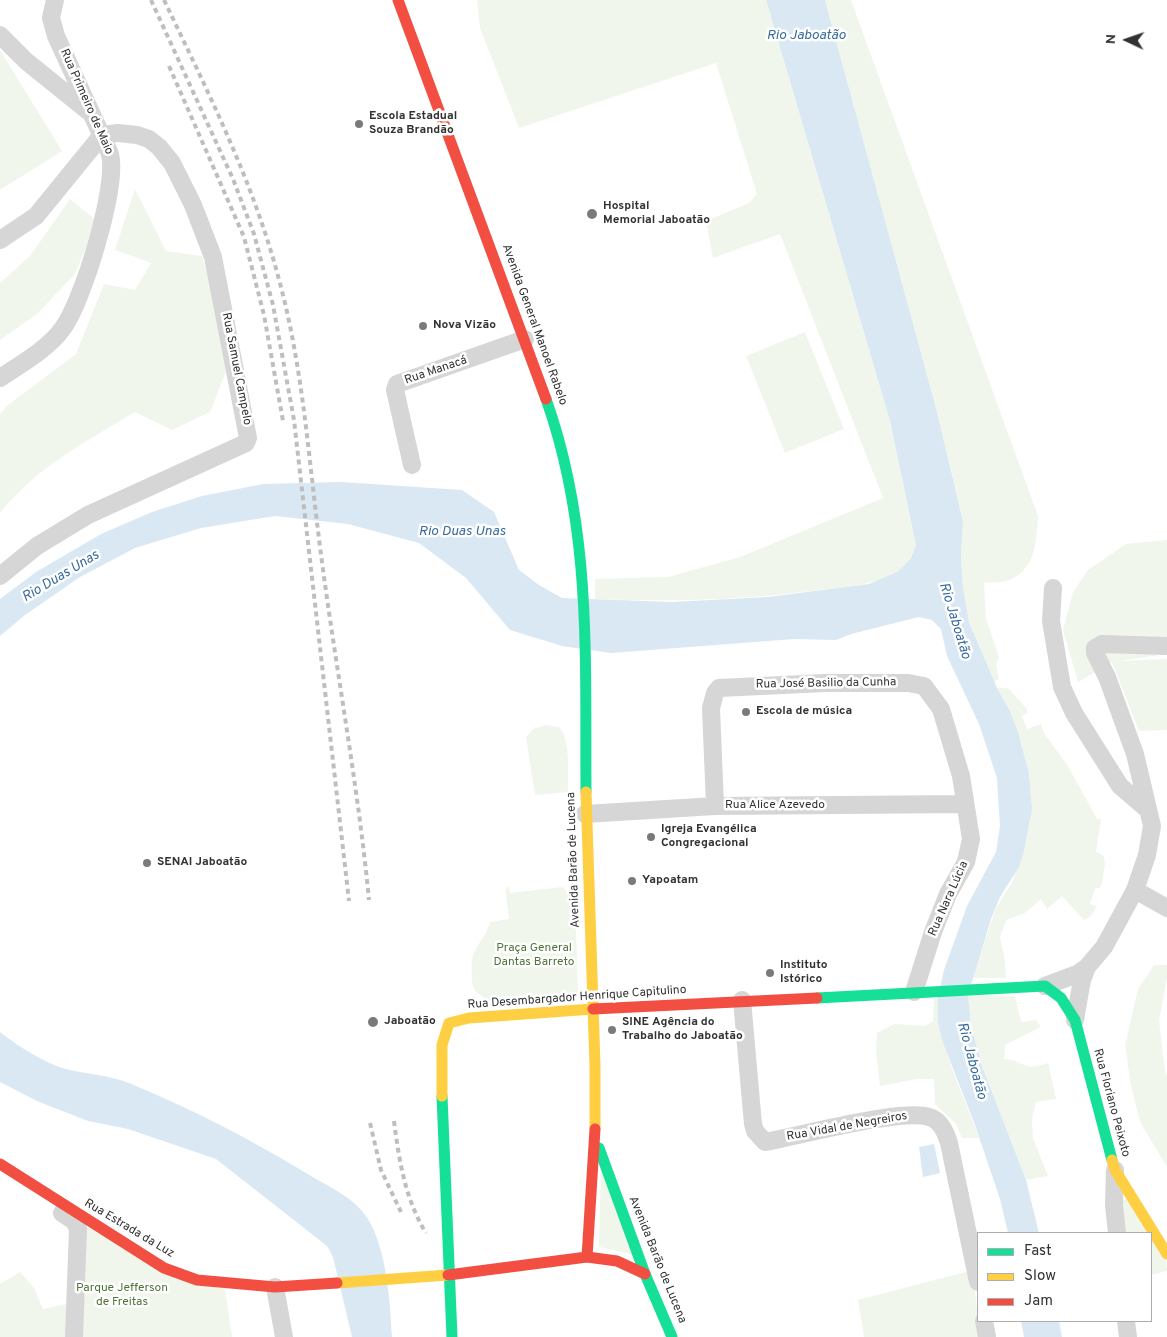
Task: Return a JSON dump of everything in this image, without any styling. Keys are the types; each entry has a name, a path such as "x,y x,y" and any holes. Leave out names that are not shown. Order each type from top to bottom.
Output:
{"main road":[{"name":"Avenida General Manoel Rabelo","path":"398,0 525,339 563,451 576,512 584,588 584,672"},
{"name":"Avenida Barão de Lucena","path":"584,672 585,814 593,1009 595,1138 587,1257"},
{"name":"Rua Desembargador Henrique Capitulino","path":"448,1275 442,1138 442,1045 449,1023 469,1018 593,1009 1045,986"},
{"name":"Rua Floriano Peixoto","path":"1045,986 1061,998 1075,1020 1115,1170 1167,1254"},
{"name":"Avenida Barão de Lucena","path":"595,1138 645,1274 672,1337"},
{"name":"Rua Estrada da Luz","path":"0,1164 164,1268 197,1280 275,1287 394,1280 587,1257 613,1258 645,1274"},
{"path":"448,1275 452,1337"}],"street":[{"name":"Rua Primeiro de Maio","path":"0,378 37,352 63,328 80,294 102,222 112,172 110,154 56,36 51,18 55,0"},
{"path":"0,35 26,61 93,114"},
{"name":"Rua Samuel Campelo","path":"0,576 37,546 88,515 193,465 236,449 248,440 246,416 214,257 193,205 172,163 159,147 149,139 137,135 118,133 102,135"},
{"path":"0,240 36,216 102,135"},
{"name":"Rua Manacá","path":"412,465 395,390 397,384 525,339"},
{"path":"1053,588 1051,621 1062,687 1074,713 1120,786 1156,819"},
{"path":"1045,986 1077,974 1087,967 1104,947 1135,890 1147,855 1156,819 1135,754 1107,677 1095,653 1095,648 1102,644 1167,646"},
{"name":"Rua José Basilio da Cunha","path":"715,806 712,708 715,693 719,688 825,683 908,683 924,686 941,709 961,776 965,804"},
{"name":"Rua Alice Azevedo","path":"585,814 715,806 965,804"},
{"name":"Rua Nara Lúcia","path":"922,991 939,917 948,894 966,862 971,839 965,804"},
{"path":"1135,890 1167,908"},
{"path":"1075,1020 1082,980 1087,967"},
{"name":"Rua Vidal de Negreiros","path":"742,1000 753,1124 765,1142 896,1116 926,1116 936,1120 943,1128 950,1143 977,1277"},
{"path":"1115,1170 1114,1205 1116,1232"},
{"path":"51,1197 54,1207 74,1221 78,1229 74,1337"},
{"path":"275,1287 284,1337"},
{"path":"984,1322 987,1337"},
{"path":"1126,1322 1128,1337"}],"green space":[{"path":"477,0 766,0 890,421 916,545 909,560 901,570 888,577 849,587 763,596 652,600 595,599 595,579 668,577 740,557 883,498 780,234 713,258 706,221 749,203 757,194 716,63 519,128 480,28"},
{"path":"825,0 851,0 1038,516 1035,544 1026,568 1012,579 1002,582 984,583 986,618 999,658 996,664 999,679 994,682 969,622 963,587 961,558 963,520 936,408"},
{"path":"0,50 62,151 0,190"},
{"path":"135,189 166,251 202,256 221,321 229,364 210,412 172,430 135,412 80,445 46,469 29,482 0,513 0,414 8,405 76,354 104,284 135,290 151,263 115,250"},
{"path":"70,199 97,221 75,274 37,314 0,340 0,283 30,256"},
{"path":"805,332 844,429 785,453 746,356"},
{"path":"1167,540 1167,654 1119,661 1167,659 1167,730 1139,731 1112,662 1078,682 1063,630 1073,592 1088,570 1126,544"},
{"path":"997,688 1008,688 1027,709 1027,713 1022,716 1027,729 1041,724 1044,733 1068,766 1097,819 1101,819 1096,852 1104,856 1105,865 1101,887 1095,889 1090,904 1096,906 1090,916 1084,920 1062,896 1047,909 1041,899 1025,913 1006,920 1000,937 1006,978 972,978 996,908 1013,881 1032,809 1029,773 1018,732 1010,711"},
{"path":"546,725 558,727 565,738 568,757 568,792 535,795 526,737 533,729"},
{"name":"Praça General Dantas Barreto","path":"509,887 510,893 562,887 575,898 578,993 575,997 490,1002 475,991 472,982 473,957 490,922 509,919 505,888"},
{"path":"1154,965 1167,965 1167,978 1159,1020 1165,1072 1167,1075 1167,1167 1140,1122 1131,1086 1125,1045 1138,989"},
{"path":"968,995 1015,996 1021,1022 1036,1020 1041,1027 1005,1045 1004,1059 1029,1066 1048,1063 1056,1099 1036,1102 1032,1120 1033,1138 1048,1176 1026,1180 982,1065 970,1018"},
{"path":"938,997 939,1016 947,1052 979,1138 962,1138 956,1124 935,1104 934,1079 917,1079 880,1086 876,1052 877,1033 894,1024 925,1026 933,1021 934,999"},
{"path":"601,1164 631,1254 599,1247"},
{"path":"1126,1199 1136,1199 1161,1243 1167,1271 1152,1275 1152,1232 1121,1232 1116,1204"},
{"name":"Parque Jefferson de Freitas","path":"85,1226 225,1289 232,1337 79,1337"},
{"path":"973,1270 977,1322 983,1337 864,1337 858,1300"},
{"path":"20,1272 34,1288 43,1309 66,1304 69,1337 0,1337 0,1284"}],"water":[{"path":"766,0 825,0 936,408 963,521 961,558 963,587 969,622 997,688 1010,711 1029,773 1032,809 1024,851 1019,867 1000,897 991,919 968,995 971,1026 983,1069 1026,1180 1039,1232 1008,1232 1000,1199 975,1125 942,1040 938,1022 938,997 944,970 967,906 996,852 1000,826 997,778 979,724 947,656 941,629 932,620 919,617 851,634 836,640 794,639 611,653 562,646 510,630 466,578 419,543 348,524 275,516 201,528 135,548 80,577 25,615 0,636 0,599 36,572 101,534 152,512 202,496 263,484 341,482 462,490 494,512 519,570 539,585 562,598 672,602 768,597 869,584 897,572 911,558 916,545 890,421"},
{"path":"0,1032 32,1054 58,1067 121,1080 199,1114 267,1150 350,1199 368,1219 379,1246 386,1276 392,1337 352,1337 333,1257 327,1246 216,1159 128,1129 88,1121 37,1101 0,1082"},
{"path":"934,1144 940,1173 923,1177 919,1147"},
{"path":"1021,1322 1059,1322 1062,1337 1024,1337"}],"railway":[{"path":"151,0 233,179 254,234 273,305 294,420 349,901"},
{"path":"164,0 212,101 242,170 267,240 287,311 300,382 322,562 359,815 369,900"},
{"path":"169,66 244,237 264,315 283,421"},
{"path":"394,1121 404,1179 413,1207 426,1233"},
{"path":"370,1123 381,1170 401,1212"}],"traffic: fast":[{"path":"546,399 561,447 572,496 579,544 585,642 586,792"},
{"path":"817,998 1045,986 1061,998 1075,1020 1112,1160"},
{"path":"442,1096 452,1337"},
{"path":"599,1148 645,1274 672,1337"}],"traffic: slow":[{"path":"586,792 595,1066 595,1129"},
{"path":"442,1096 442,1045 449,1023 469,1018 593,1009"},
{"path":"1112,1160 1115,1170 1167,1254"},
{"path":"337,1283 448,1275"}],"traffic: jam":[{"path":"398,0 546,399"},
{"path":"593,1009 817,998"},
{"path":"587,1257 595,1129"},
{"path":"0,1164 164,1268 197,1280 275,1287 337,1283"},
{"path":"448,1275 587,1257 617,1261 645,1274"}],"place":[{"name":"Escola Estadual Souza Brandão","path":"359,124"},
{"name":"Hospital Memorial Jaboatão","path":"592,214"},
{"name":"Nova Vizão","path":"423,326"},
{"name":"Escola de música","path":"746,712"},
{"name":"Igreja Evangélica Congregacional","path":"651,837"},
{"name":"SENAI Jaboatão","path":"147,863"},
{"name":"Yapoatam","path":"632,881"},
{"name":"Instituto Istórico","path":"770,973"},
{"name":"Jaboatão","path":"373,1022"},
{"name":"SINE Agência do Trabalho do Jaboatão","path":"612,1030"}],"water label":[{"name":"Rio Jaboatão","path":"806,36"},
{"name":"Rio Duas Unas","path":"462,532"},
{"name":"Rio Duas Unas","path":"61,577"},
{"name":"Rio Jaboatão","path":"954,621"},
{"name":"Rio Jaboatão","path":"971,1061"}]}
